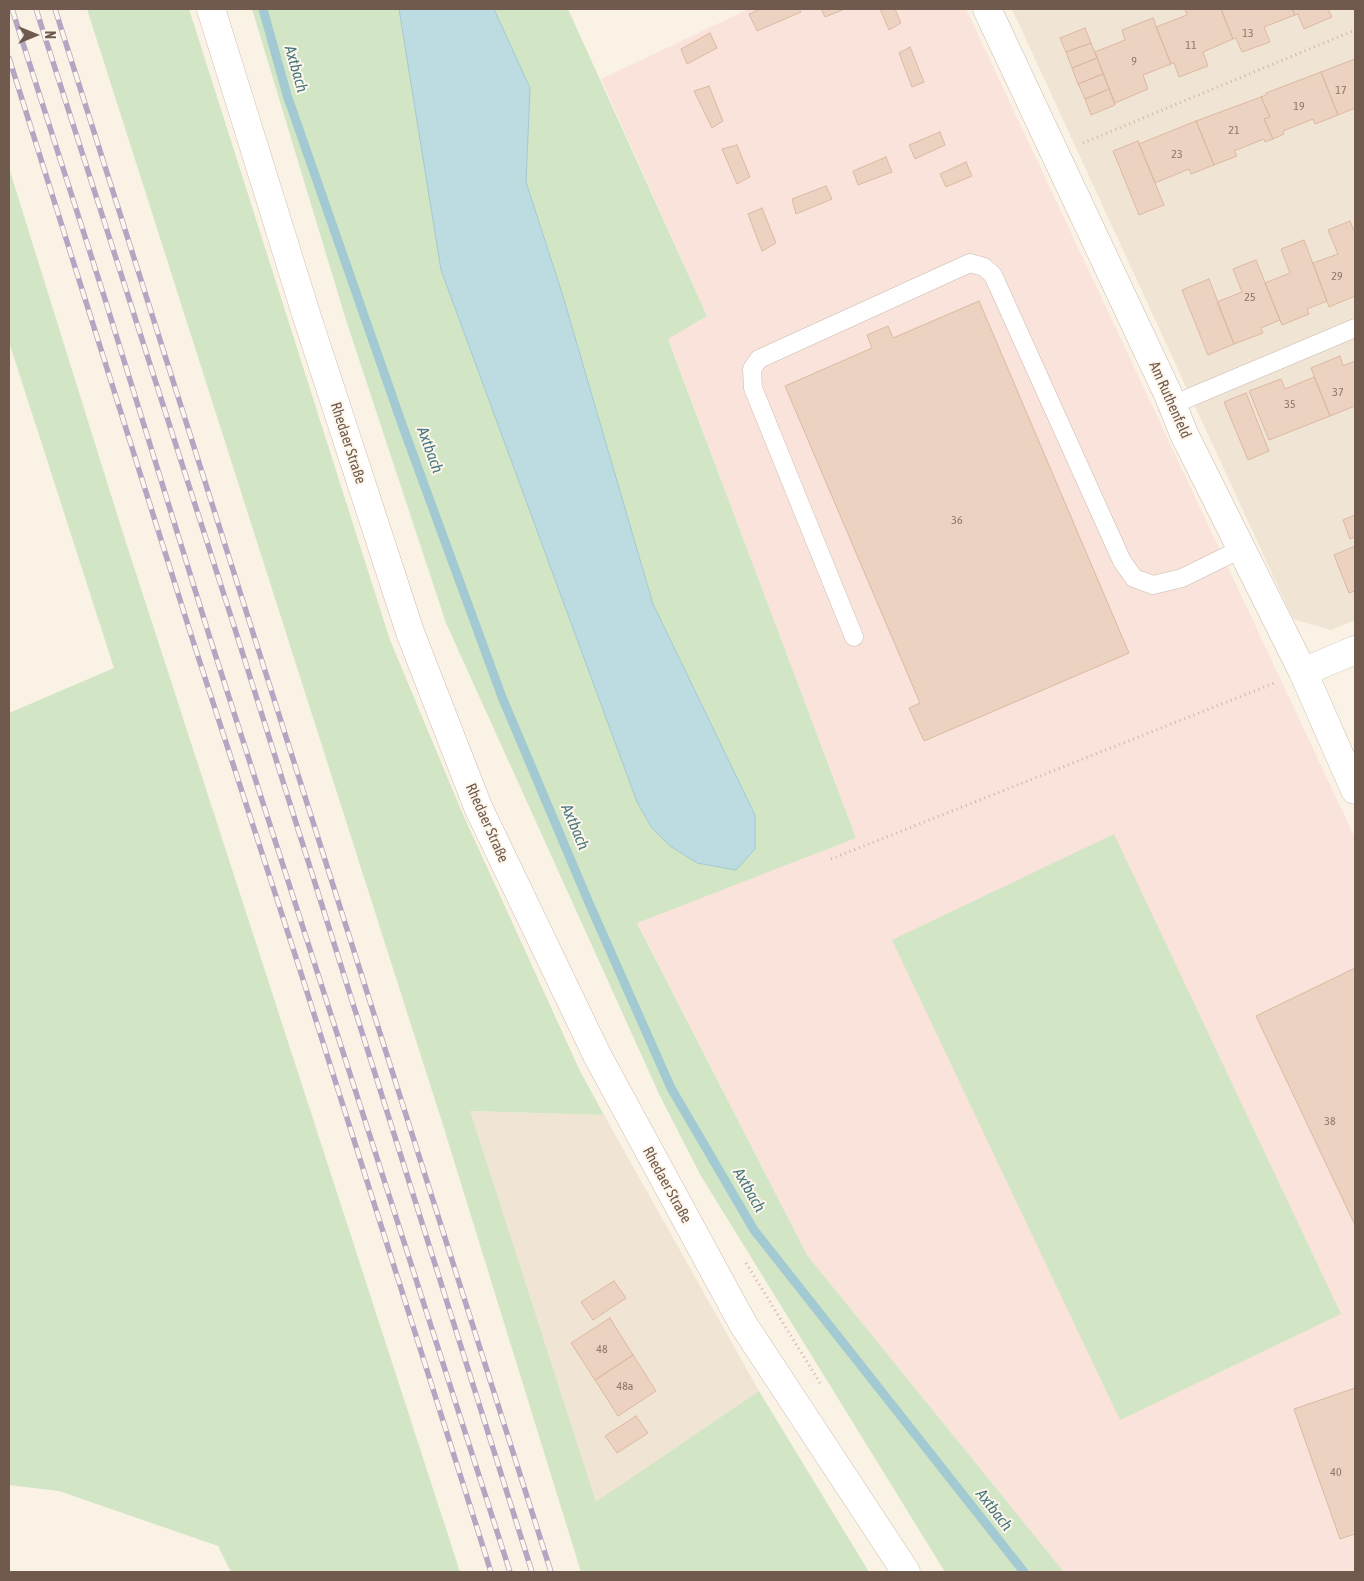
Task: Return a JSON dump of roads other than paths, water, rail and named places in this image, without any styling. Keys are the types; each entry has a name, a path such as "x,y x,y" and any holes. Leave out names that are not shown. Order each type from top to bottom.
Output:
{"street":[{"name":"Rhedaer Straße","path":"211,9 307,317 410,632 478,807 597,1055 743,1324 906,1572"},
{"name":"Am Ruthenfeld","path":"987,9 1184,434 1302,672 1355,790"},
{"path":"1302,672 1355,650"}],"lane":[{"path":"854,637 753,388 752,369 759,359 970,264 984,267 993,275 1122,561 1134,578 1153,584 1182,578 1241,549"},
{"path":"1172,406 1355,328"}],"water":[{"path":"399,9 494,9 530,88 526,182 562,293 653,604 755,815 755,849 736,870 697,863 670,846 652,828 637,802 441,270"}],"waterway":[{"name":"Axtbach","path":"263,9 287,95 403,427 502,697 589,903 671,1088 754,1230 1024,1572"}],"railway":[{"path":"12,9 104,296 209,635 510,1572"},
{"path":"36,9 234,626 532,1572"},
{"path":"55,9 551,1572"},
{"path":"9,58 193,641 300,970 491,1572"}]}
